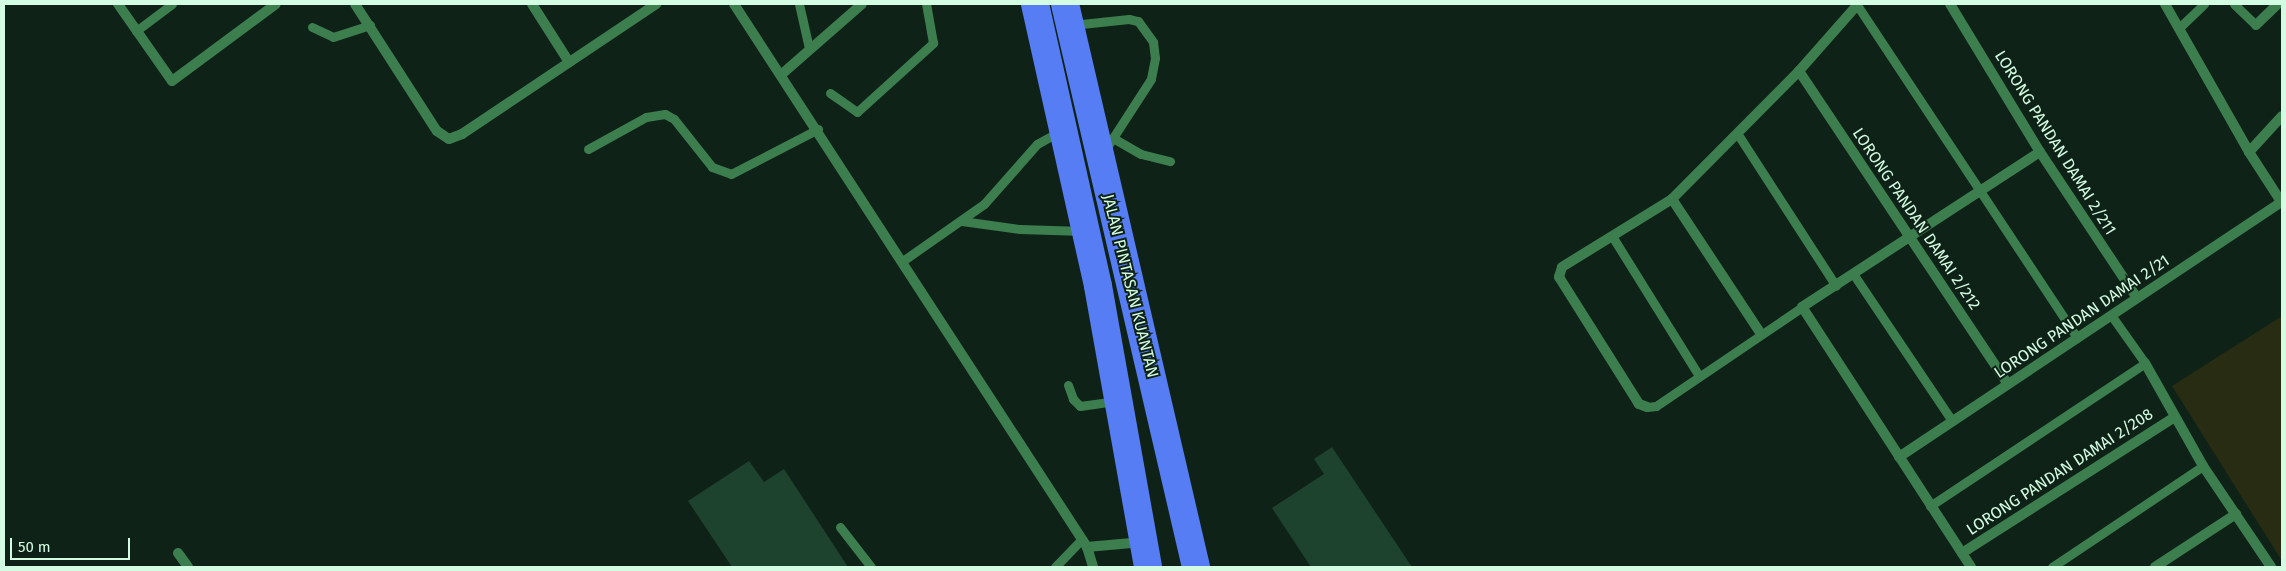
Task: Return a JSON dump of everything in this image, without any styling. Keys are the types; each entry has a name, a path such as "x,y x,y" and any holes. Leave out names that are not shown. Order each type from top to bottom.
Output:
{"highway":[{"name":"JALAN PINTASAN KUANTAN","path":"1035,4 1086,231 1119,400 1146,555"},
{"name":"JALAN PINTASAN KUANTAN","path":"1068,15 1106,148 1196,567"}],"street":[{"path":"118,4 172,81 276,4"},
{"path":"355,4 437,130 449,139 462,134 656,4"},
{"path":"532,4 569,62"},
{"path":"734,4 904,260 1085,543 1093,567"},
{"path":"782,74 809,48 862,4"},
{"path":"1647,407 1639,404 1559,277 1562,267 1672,199 1800,71 1857,4"},
{"name":"LORONG PANDAN DAMAI 2/211","path":"1950,4 2040,152 2137,298"},
{"path":"2165,4 2249,152 2282,202"},
{"path":"2256,24 2278,4"},
{"name":"LORONG PANDAN DAMAI 2/212","path":"1800,71 2008,384"},
{"path":"2249,152 2282,116"},
{"path":"1971,567 1802,307 1912,238 2040,152"},
{"path":"1672,199 1761,334"},
{"name":"LORONG PANDAN DAMAI 2/21","path":"1899,457 2282,202"},
{"path":"2145,363 2203,466 2270,567"},
{"name":"LORONG PANDAN DAMAI 2/208","path":"1962,553 2175,417"},
{"path":"2155,567 2236,514"},
{"path":"1085,543 1146,555"},
{"path":"178,553 188,567"}],"lane":[{"path":"136,31 172,4"},
{"path":"799,4 809,48"},
{"path":"830,93 857,112 933,43 926,4"},
{"path":"1857,4 2077,338"},
{"path":"2179,28 2204,4"},
{"path":"2234,4 2256,24"},
{"path":"1068,15 1138,21 1153,42 1155,58 1153,74 1106,148 1170,161"},
{"path":"312,27 333,37 370,25"},
{"path":"588,149 646,117 665,114 674,120 712,167 731,174 818,129"},
{"path":"904,260 962,221 1001,187 1037,144 1063,129"},
{"path":"1737,133 1836,286"},
{"path":"962,221 1020,229 1086,231"},
{"path":"1612,236 1699,376"},
{"path":"1854,275 1952,422"},
{"path":"1647,407 1656,406 1802,307"},
{"path":"1930,506 2145,363 2111,315"},
{"path":"1068,385 1073,399 1080,406 1119,400"},
{"path":"2052,567 2203,466"},
{"path":"840,526 871,567"},
{"path":"1055,567 1085,543"}],"green space":[{"path":"2282,316 2282,561 2172,386"}],"building":[{"path":"1332,447 1412,567 1311,567 1272,508 1324,474 1314,459"},
{"path":"749,461 764,482 784,469 848,567 732,567 688,501"}]}
